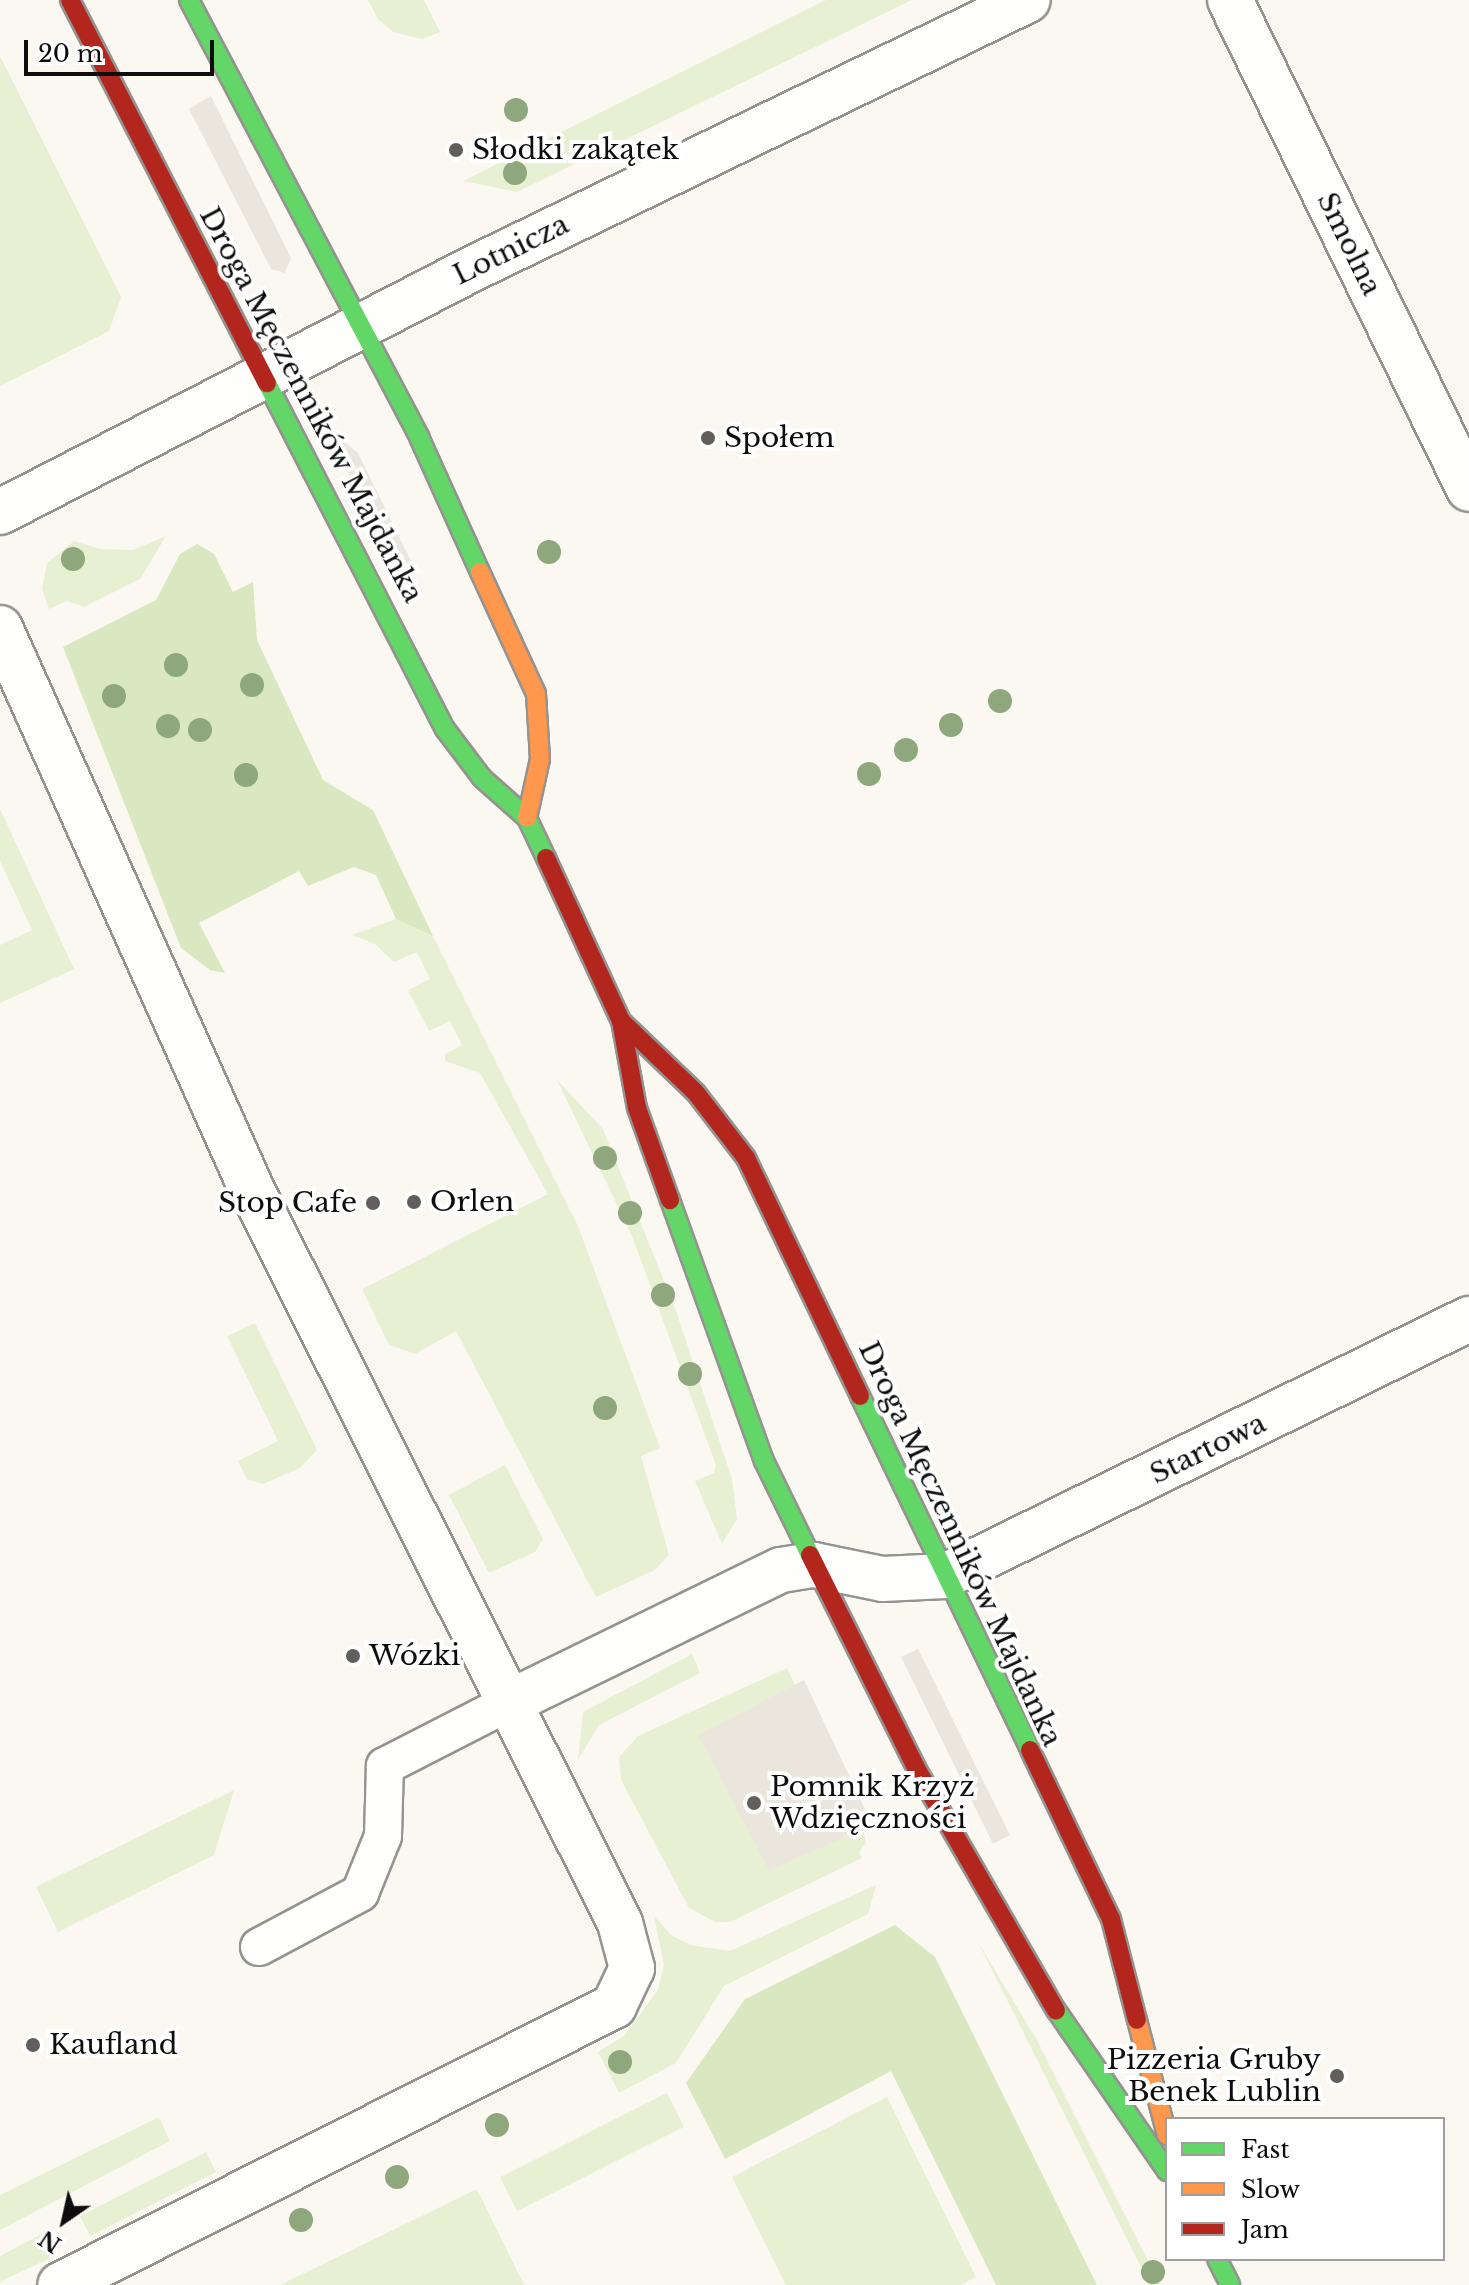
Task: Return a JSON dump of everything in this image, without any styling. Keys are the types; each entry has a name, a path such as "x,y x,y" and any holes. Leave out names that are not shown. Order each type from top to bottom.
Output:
{"street":[{"name":"Droga Męczenników Majdanka","path":"70,0 445,729 482,778 527,818 621,1021 637,1108 745,1415 814,1565 916,1768 1056,2011 1165,2168"},
{"path":"189,0 362,325 536,694 540,759 527,818"},
{"name":"Lotnicza","path":"0,512 362,325 1028,0"},
{"name":"Smolna","path":"1230,0 1469,489"},
{"path":"0,628 252,1190 630,1944 632,1968 614,2006 60,2285"},
{"name":"Droga Męczenników Majdanka","path":"621,1021 696,1093 746,1158 1111,1919 1165,2127"},
{"name":"Startowa","path":"945,1576 1469,1319"},
{"path":"510,1702 781,1570 814,1565 883,1579 945,1576"},
{"path":"1218,2261 1230,2285"}],"lane":[{"path":"259,1947 360,1893 383,1836 385,1766 510,1702"}],"green space":[{"path":"368,0 424,0 440,32 422,39 393,32 378,19"},
{"path":"826,0 912,0 517,192 463,181"},
{"path":"0,56 121,297 109,331 0,386"},
{"path":"166,536 140,579 84,607 67,601 49,609 42,589 47,563 74,541 100,549 133,550"},
{"path":"197,544 214,554 233,592 253,582 257,640 323,780 373,810 433,936 396,919 376,875 354,867 308,886 299,871 199,923 225,973 210,970 181,948 63,647 156,600 180,554"},
{"path":"0,809 74,969 0,1003 0,945 32,930 0,861"},
{"path":"396,919 433,936 578,1226 660,1448 641,1456 669,1555 655,1570 596,1597 456,1331 415,1354 389,1345 362,1289 548,1194 480,1073 445,1061 445,1054 462,1045 450,1021 429,1031 408,990 430,979 417,952 394,962 375,944 352,935"},
{"path":"557,1080 603,1129 675,1308 732,1479 737,1519 722,1544 695,1481 714,1473 716,1465 632,1236"},
{"path":"255,1323 317,1450 300,1468 263,1484 247,1479 238,1461 278,1441 227,1336"},
{"path":"505,1465 543,1539 535,1552 489,1573 449,1495"},
{"path":"692,1654 700,1673 599,1725 578,1760 583,1712"},
{"path":"787,1668 795,1685 698,1735 843,1838 860,1816 866,1843 859,1852 862,1858 730,1922 715,1922 689,1908 621,1780 619,1757 638,1736"},
{"path":"234,1790 214,1855 58,1932 36,1887"},
{"path":"876,1885 868,1914 724,1986 676,2063 619,2093 598,2052 624,2036 658,1990 664,1965 654,1916 671,1935 690,1945 730,1951"},
{"path":"895,1925 935,1957 1097,2285 996,2285 891,2071 725,2159 686,2083 745,1999"},
{"path":"978,1942 1038,2042 1160,2285 1150,2285"},
{"path":"667,2093 684,2127 517,2211 500,2177"},
{"path":"887,2097 976,2277 960,2285 786,2285 732,2177"},
{"path":"159,2117 170,2141 0,2230 0,2195"},
{"path":"206,2152 216,2172 90,2236 80,2216"},
{"path":"477,2189 524,2285 280,2285"},
{"path":"40,2235 50,2258 0,2282 0,2256"}],"shaded area":[{"path":"211,96 291,258 285,273 271,269 189,109"},
{"path":"342,440 358,453 417,573 403,580 341,459"},
{"path":"918,1649 1010,1835 993,1844 901,1657"},
{"path":"804,1680 865,1809 843,1838 769,1870 698,1735"}],"traffic: fast":[{"path":"189,0 419,437 480,572"},
{"path":"267,383 445,729 482,778 527,818 546,858"},
{"path":"670,1200 764,1461 810,1555"},
{"path":"860,1396 1030,1750"},
{"path":"1056,2010 1165,2168"},
{"path":"1218,2261 1230,2285"}],"traffic: slow":[{"path":"480,572 536,694 540,759 527,818"},
{"path":"1137,2020 1165,2127"}],"traffic: jam":[{"path":"70,0 267,383"},
{"path":"546,858 621,1021 637,1108 670,1200"},
{"path":"621,1021 696,1093 746,1158 860,1396"},
{"path":"810,1555 916,1768 1056,2010"},
{"path":"1030,1750 1111,1919 1137,2020"}],"place":[{"name":"Słodki zakątek","path":"456,150"},
{"name":"Społem","path":"708,438"},
{"name":"Orlen","path":"414,1202"},
{"name":"Stop Cafe","path":"373,1203"},
{"name":"Wózki","path":"353,1656"},
{"name":"Pomnik Krzyż Wdzięczności","path":"754,1803"},
{"name":"Kaufland","path":"33,2045"},
{"name":"Pizzeria Gruby Benek Lublin","path":"1337,2076"}]}
